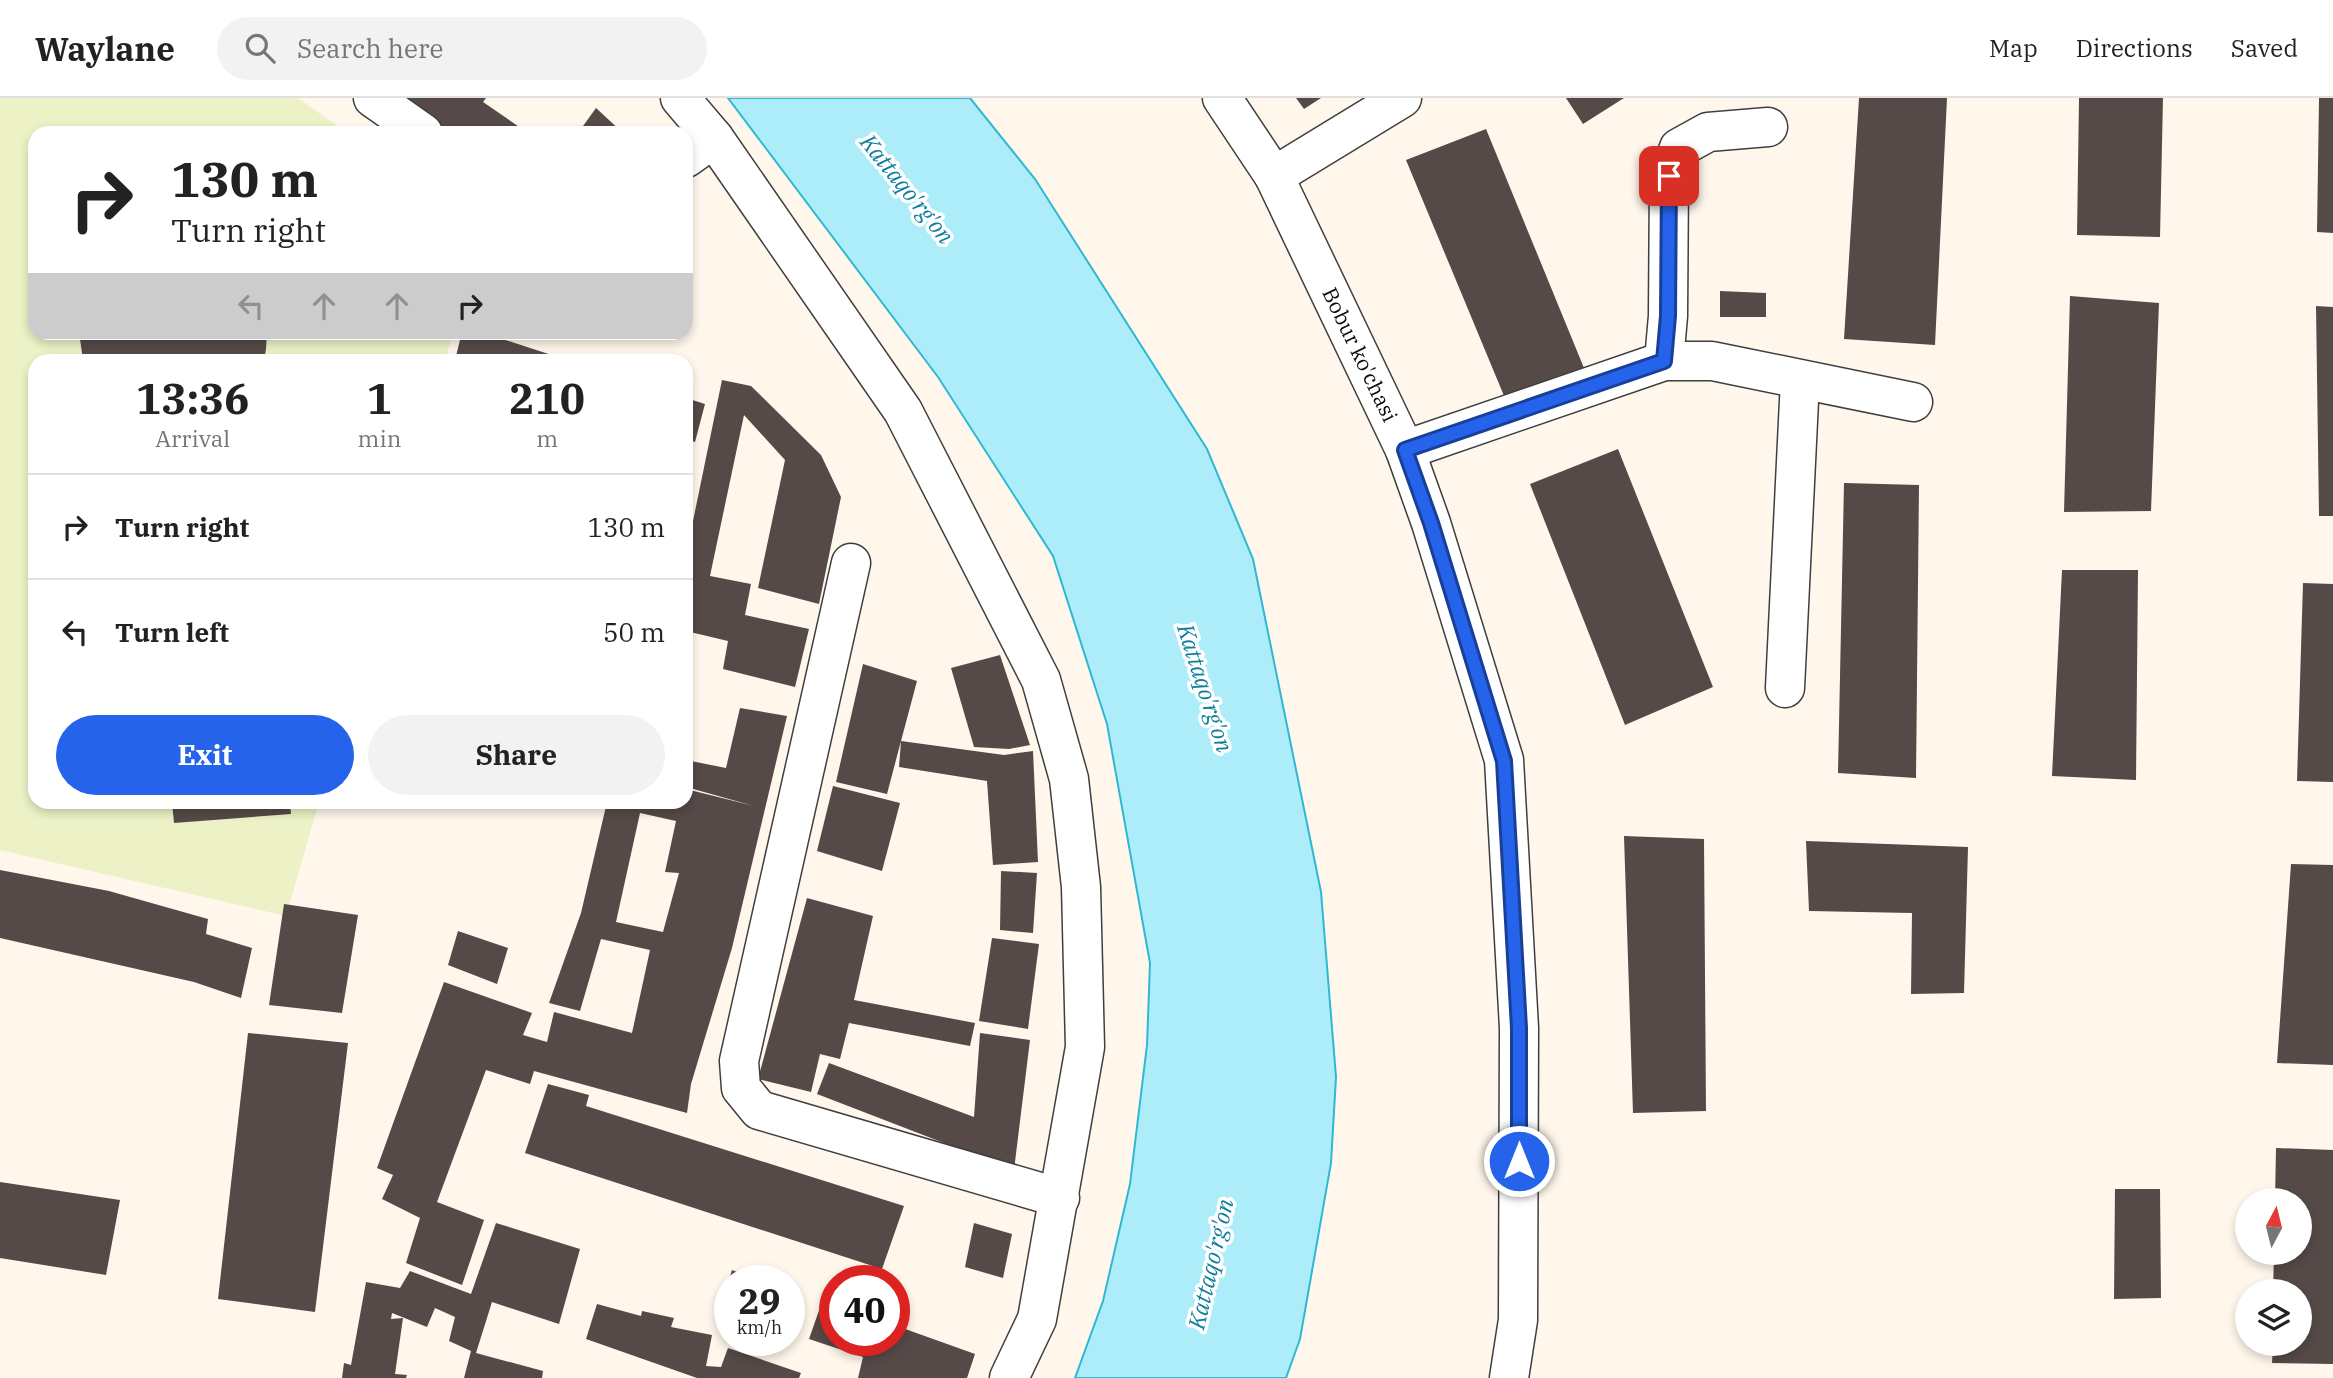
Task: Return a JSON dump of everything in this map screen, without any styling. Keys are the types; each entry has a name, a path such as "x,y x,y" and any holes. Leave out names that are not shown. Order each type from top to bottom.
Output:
{"street":[{"path":"373,98 413,126"},
{"path":"680,98 691,126"},
{"name":"Bobur ko'chasi","path":"1222,98 1274,176 1405,450 1431,523 1504,761 1519,1028 1518,1320 1509,1378"},
{"path":"1274,176 1402,98"},
{"path":"1664,361 1668,316 1669,176 1679,148 1708,132 1768,127"},
{"path":"693,130 700,148 903,411 1041,680 1069,779 1082,887 1085,1047 1037,1320 1009,1378"},
{"path":"1405,450 1664,361 1712,361 1913,402"},
{"path":"1785,688 1800,380"},
{"path":"851,563 739,1061 741,1088 759,1110 1060,1198"}],"green space":[{"path":"0,98 298,98 337,126 28,126 28,340 451,340 447,354 28,354 28,809 317,809 286,916 0,850"}],"water":[{"name":"Kattaqo'rg'on","path":"728,98 970,98 1035,179 1207,449 1253,559 1321,892 1336,1077 1331,1163 1300,1339 1286,1378 1075,1378 1103,1301 1130,1184 1147,1045 1150,963 1107,724 1053,556 938,377"}],"building":[{"path":"385,98 486,98 483,102 518,126 415,126"},
{"path":"1296,98 1321,98 1304,109"},
{"path":"1566,98 1624,98 1583,124"},
{"path":"1859,98 1947,98 1935,345 1844,339"},
{"path":"2079,98 2163,98 2160,237 2077,235"},
{"path":"2319,98 2333,98 2333,233 2317,232"},
{"path":"596,108 615,126 583,126"},
{"path":"1486,129 1584,368 1507,403 1406,160"},
{"path":"1720,291 1766,293 1766,317 1720,317"},
{"path":"2070,296 2159,303 2151,511 2064,512"},
{"path":"2316,306 2333,307 2333,516 2319,516"},
{"path":"80,340 267,340 265,354 82,354"},
{"path":"460,340 506,340 549,354 456,354"},
{"path":"722,380 751,386 821,455 841,497 819,604 758,588 785,460 744,415 710,576 751,584 745,615 809,629 795,687 723,669 728,641 693,633 693,521"},
{"path":"693,400 705,404 695,442 693,441"},
{"path":"1618,449 1713,687 1625,725 1530,484"},
{"path":"1844,483 1919,485 1916,778 1838,773"},
{"path":"2062,570 2138,570 2136,780 2052,776"},
{"path":"2303,583 2333,584 2333,782 2297,781"},
{"path":"1000,655 1030,745 1009,749 974,747 951,668"},
{"path":"863,664 917,681 887,794 836,782"},
{"path":"740,708 787,716 732,948 691,1084 687,1113 534,1071 530,1084 486,1070 437,1202 484,1220 462,1285 406,1263 420,1218 382,1199 393,1175 377,1168 444,982 532,1013 523,1035 547,1042 554,1012 632,1033 650,950 601,939 580,1011 549,1003 581,913 605,809 693,809 693,791 754,806 693,789 693,761 726,768","holes":["640,813 676,821 665,872 679,873 663,932 616,922"]},
{"path":"901,741 1004,755 1033,751 1038,862 993,865 987,781 899,767"},
{"path":"833,786 900,803 882,871 817,851"},
{"path":"173,809 291,809 291,814 174,823"},
{"path":"1624,836 1704,839 1706,1111 1633,1113"},
{"path":"1806,841 1968,847 1964,993 1911,994 1912,913 1809,911"},
{"path":"2291,864 2333,865 2333,1065 2277,1063"},
{"path":"0,870 109,891 208,919 206,934 252,948 241,998 194,982 0,938"},
{"path":"1001,871 1037,873 1033,933 1000,930"},
{"path":"807,898 873,916 854,1000 975,1023 970,1046 849,1023 840,1059 820,1054 811,1092 758,1079"},
{"path":"284,904 358,915 342,1013 269,1005"},
{"path":"458,931 508,948 497,984 448,965"},
{"path":"992,938 1039,944 1028,1029 979,1021"},
{"path":"248,1033 348,1043 315,1312 218,1299"},
{"path":"980,1033 1030,1040 1014,1170 817,1094 829,1063 974,1117"},
{"path":"548,1084 589,1095 586,1106 904,1206 883,1265 870,1265 525,1153"},
{"path":"2276,1148 2333,1150 2333,1364 2272,1363 2272,1356 2312,1356 2312,1279 2273,1279 2274,1265 2312,1265 2312,1188 2275,1188"},
{"path":"0,1182 120,1200 106,1275 0,1258"},
{"path":"2115,1189 2160,1189 2161,1298 2114,1299"},
{"path":"496,1223 580,1249 559,1324 492,1302 476,1353 543,1371 542,1378 464,1378 471,1351 449,1341 455,1317 435,1308 427,1327 392,1313 391,1319 403,1318 395,1374 407,1375 406,1378 342,1378 344,1363 351,1365 366,1282 400,1288 410,1271 471,1294"},
{"path":"974,1223 1012,1234 1003,1278 965,1267"},
{"path":"597,1304 641,1316 642,1311 674,1318 671,1327 712,1335 706,1366 721,1367 725,1356 751,1356 801,1373 799,1378 697,1378 586,1339"},
{"path":"819,1310 819,1342 809,1339"},
{"path":"910,1331 975,1354 967,1378 858,1378 863,1357 860,1356 910,1356"}],"route":[{"path":"1519,1161 1519,1028 1504,761 1431,523 1405,450 1664,361 1668,316 1669,176"}]}
